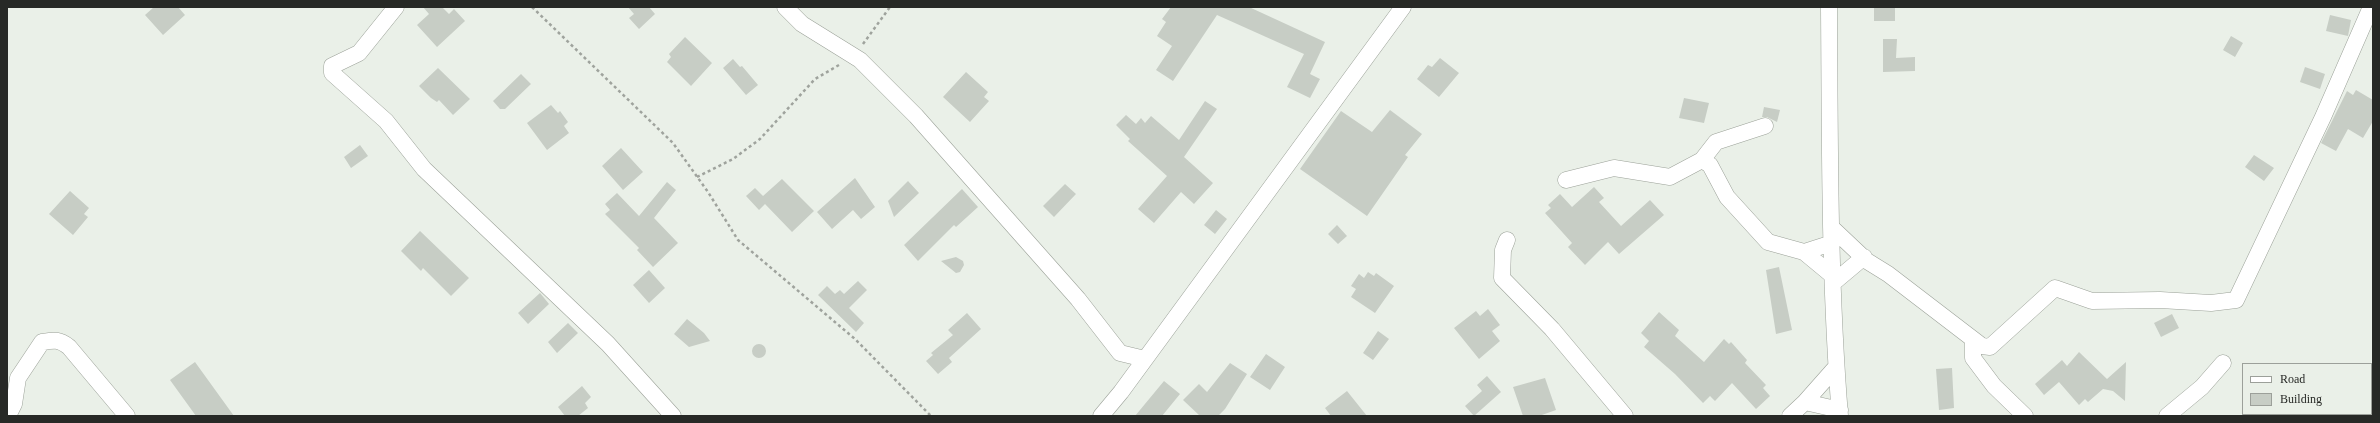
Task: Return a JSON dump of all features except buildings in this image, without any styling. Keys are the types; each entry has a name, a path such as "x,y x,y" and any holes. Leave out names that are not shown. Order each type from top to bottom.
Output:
{"street":[{"path":"396,7 359,53 332,66 332,73 386,121 424,169 608,344 673,416"},
{"path":"785,7 802,24 853,56 916,116 1078,299 1120,353 1145,359"},
{"path":"1101,416 1145,359 1403,7"},
{"path":"1805,402 1840,413 1836,366 1831,227 1829,7"},
{"path":"1976,363 1990,347 2055,288 2092,301 2160,300 2211,303 2236,300 2323,117 2371,7"},
{"path":"1566,180 1614,168 1670,177 1702,160 1716,142 1765,126"},
{"path":"1702,160 1710,165 1727,197 1768,242 1804,252 1833,279"},
{"path":"1831,227 1864,257 1973,340 1982,346 1990,347"},
{"path":"1506,240 1503,250 1502,278 1552,329 1625,416"},
{"path":"1804,252 1832,243"},
{"path":"1833,279 1864,257"},
{"path":"8,416 14,404 18,378 13,374 42,342 60,340 69,347 127,416"},
{"path":"1973,340 1973,358 1976,363 1994,386 2024,416"},
{"path":"2166,416 2202,387 2223,363"},
{"path":"1790,416 1805,402 1836,366"}],"path":[{"path":"532,7 673,143 738,240 855,339 931,416"},
{"path":"697,177 733,159 760,139 815,79 853,56 890,7"}]}
